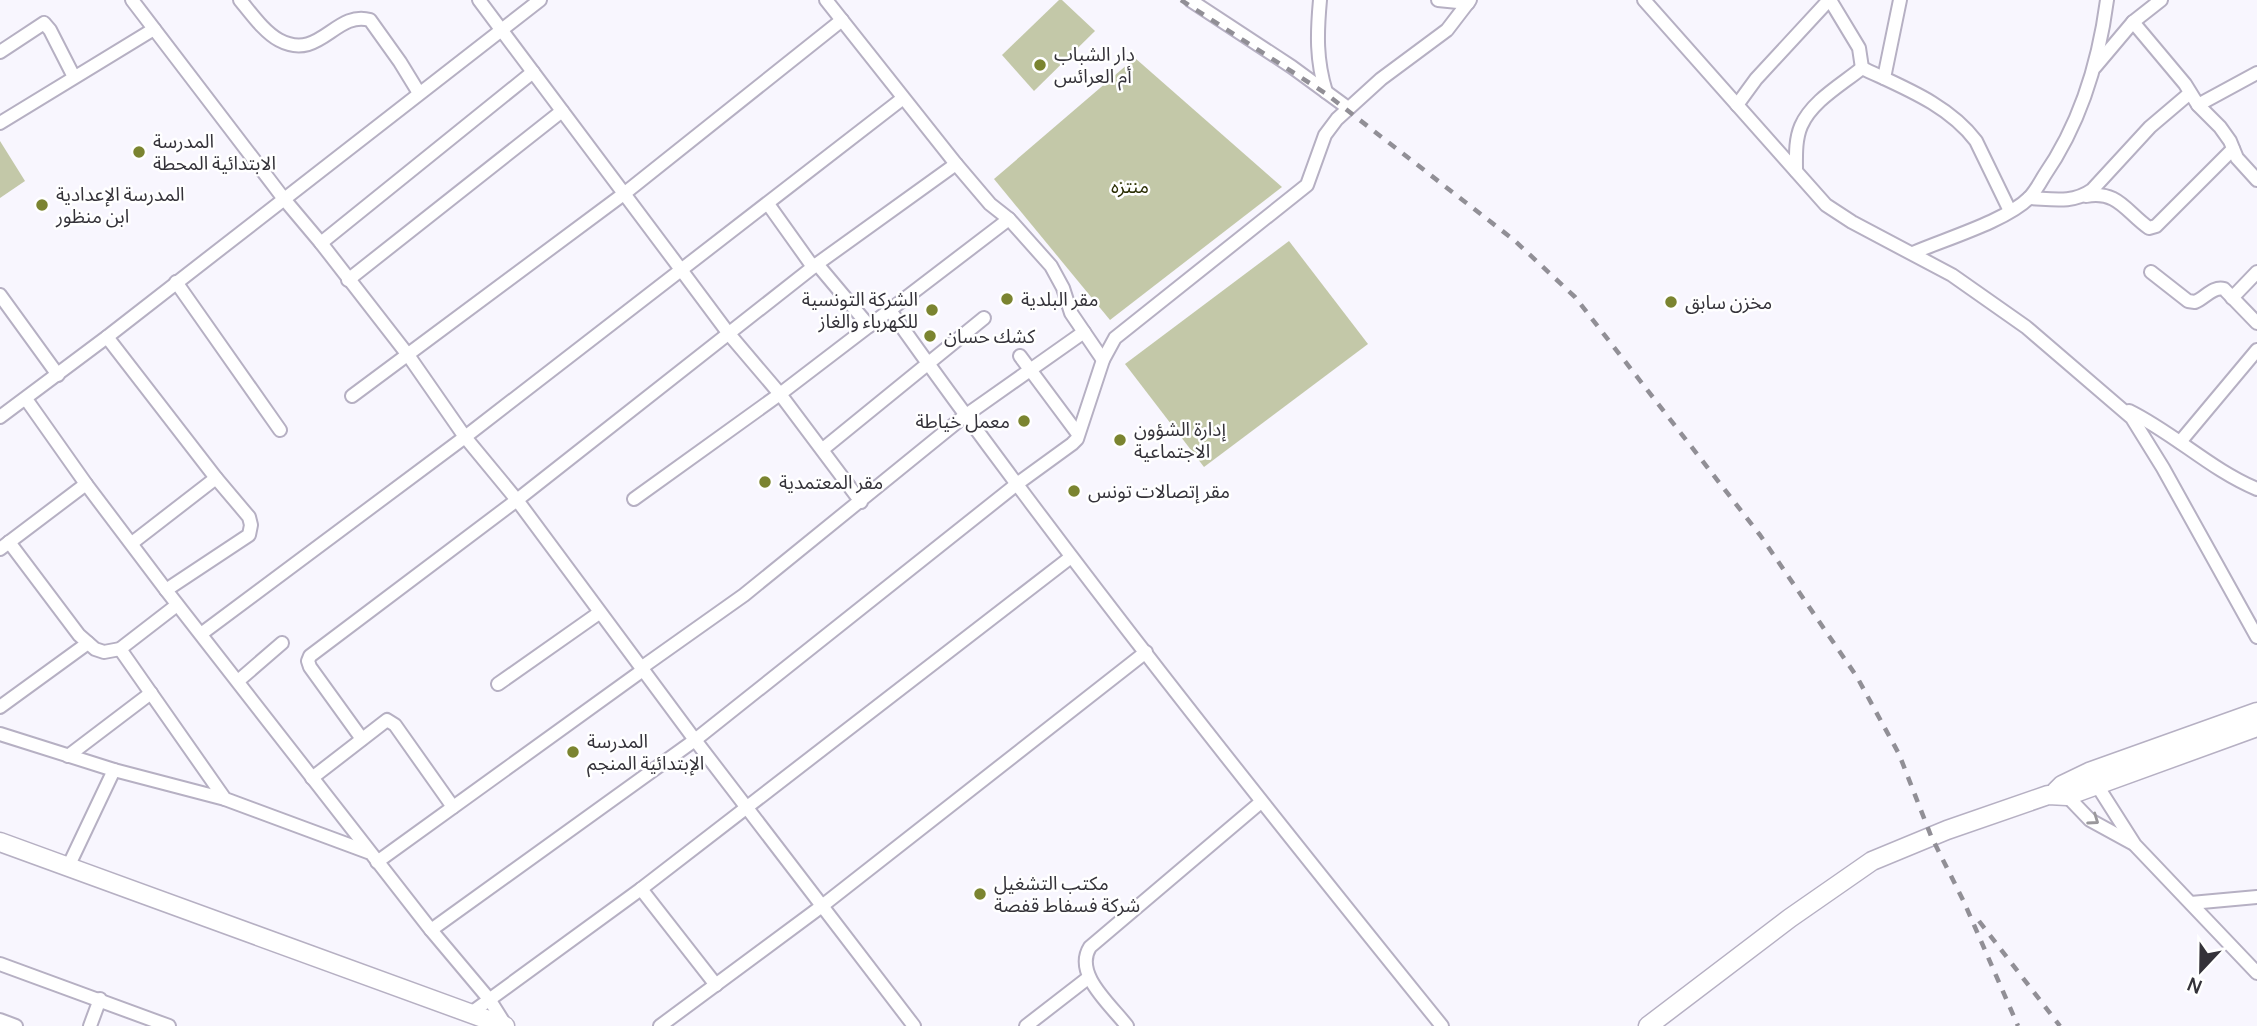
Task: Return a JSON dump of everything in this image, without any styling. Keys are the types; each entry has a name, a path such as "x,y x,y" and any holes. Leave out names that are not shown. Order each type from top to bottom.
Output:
{"main road":[{"path":"2190,744 2257,712"},
{"path":"1648,1026 1790,918 1872,861 1947,830 2190,744 2257,727"},
{"path":"0,842 506,1026"}],"street":[{"path":"132,0 284,199 408,355 465,438 517,500 695,740 914,1026"},
{"path":"240,0 278,39 293,45 304,46 319,41 349,19 370,20 419,93"},
{"path":"479,0 729,334 780,394 861,502"},
{"path":"0,417 58,375 540,0"},
{"path":"826,0 956,164 990,204 1009,219 1051,266 1071,313 1103,360"},
{"path":"1190,0 1348,108"},
{"path":"1320,0 1318,68 1326,92"},
{"path":"1438,0 1469,2"},
{"path":"1644,0 1826,205 1852,222 1952,275 2026,327 2132,418 2158,458 2257,637"},
{"path":"1737,105 1756,79 1829,0 1859,48 1862,68"},
{"path":"1884,78 1900,0"},
{"path":"1913,253 1997,219 2029,198 2055,160 2095,67 2107,0"},
{"path":"2095,67 2133,22 2161,0"},
{"path":"431,930 695,740 1017,484 1072,444 1077,439 1108,348 1123,330 1307,186 1325,135 1336,119 1381,79 1447,30 1469,2"},
{"path":"352,396 625,193 842,20"},
{"path":"2133,22 2176,73 2197,104 2220,127 2237,158 2257,180"},
{"path":"0,52 44,23 51,30 74,77"},
{"path":"0,123 154,29"},
{"path":"1796,171 1797,145 1801,127 1808,115 1819,102 1862,68"},
{"path":"1862,68 1928,99 1969,132 2010,211"},
{"path":"321,243 533,72"},
{"path":"2197,104 2257,73"},
{"path":"2082,197 2092,190 2150,127 2190,93"},
{"path":"201,634 465,438 902,99"},
{"path":"348,280 562,111"},
{"path":"2029,198 2069,201 2097,194 2111,196 2149,228 2156,226 2233,149"},
{"path":"362,739 310,667 310,656 517,500 815,265 956,164"},
{"path":"768,204 815,265 869,326"},
{"path":"634,499 780,394 1009,219"},
{"path":"2151,272 2188,301 2195,302 2220,287 2257,323"},
{"path":"2232,298 2257,272"},
{"path":"176,282 280,430"},
{"path":"0,295 58,375"},
{"path":"889,310 1071,557 1261,802 1442,1026"},
{"path":"823,449 984,318"},
{"path":"374,858 453,807 744,595 967,415 1084,332"},
{"path":"107,337 249,517 251,525 249,534 166,590"},
{"path":"2180,442 2257,350"},
{"path":"1020,356 1078,435"},
{"path":"26,399 177,605 431,930 489,999 506,1026"},
{"path":"2122,408 2156,424 2238,482 2257,489"},
{"path":"132,543 216,478"},
{"path":"86,484 5,546 88,643 104,652 120,649 177,605"},
{"path":"471,1013 641,889 1071,557"},
{"path":"498,684 600,612"},
{"path":"0,707 88,643"},
{"path":"237,681 282,643"},
{"path":"120,649 225,799"},
{"path":"660,1026 822,906 1146,652"},
{"path":"68,756 151,693"},
{"path":"312,778 384,722 392,722 453,807"},
{"path":"0,734 114,770 225,799 374,858"},
{"path":"68,867 114,770"},
{"path":"2093,778 2135,845 2257,973"},
{"path":"2058,792 2090,820 2135,845"},
{"path":"1127,1026 1088,978 1085,963 1090,947 1261,802"},
{"path":"641,889 716,985"},
{"path":"2191,903 2257,897"},
{"path":"0,964 169,1026"},
{"path":"1026,1026 1088,978"},
{"path":"90,1026 100,999"},
{"path":"0,1020 16,1026"}],"green space":[{"path":"1059,0 1095,31 1034,91 1002,55"},
{"name":"منتزه","path":"1135,58 1282,187 1110,320 994,179"},
{"path":"0,141 25,181 0,198"},
{"path":"1289,241 1368,344 1204,467 1125,364"}],"railway":[{"path":"1181,0 1325,93 1514,240 1575,297 1760,535 1857,677 1899,754 1931,836 1964,902 2018,1026"},
{"path":"1979,921 2060,1026"}],"place":[{"name":"دار الشباب أم العرائس","path":"1040,65"},
{"name":"المدرسة الابتدائية المحطة","path":"139,152"},
{"name":"المدرسة الإعدادية ابن منظور","path":"42,205"},
{"name":"مقر البلدية","path":"1007,299"},
{"name":"مخزن سابق","path":"1671,302"},
{"name":"الشركة التونسية للكهرباء والغاز","path":"932,310"},
{"name":"كشك حسان","path":"930,336"},
{"name":"معمل خياطة","path":"1024,421"},
{"name":"إدارة الشؤون الاجتماعية","path":"1120,440"},
{"name":"مقر المعتمدية","path":"765,482"},
{"name":"مقر إتصالات تونس","path":"1074,491"},
{"name":"المدرسة الإبتدائية المنجم","path":"573,752"},
{"name":"مكتب التشغيل شركة فسفاط قفصة","path":"980,894"}]}
